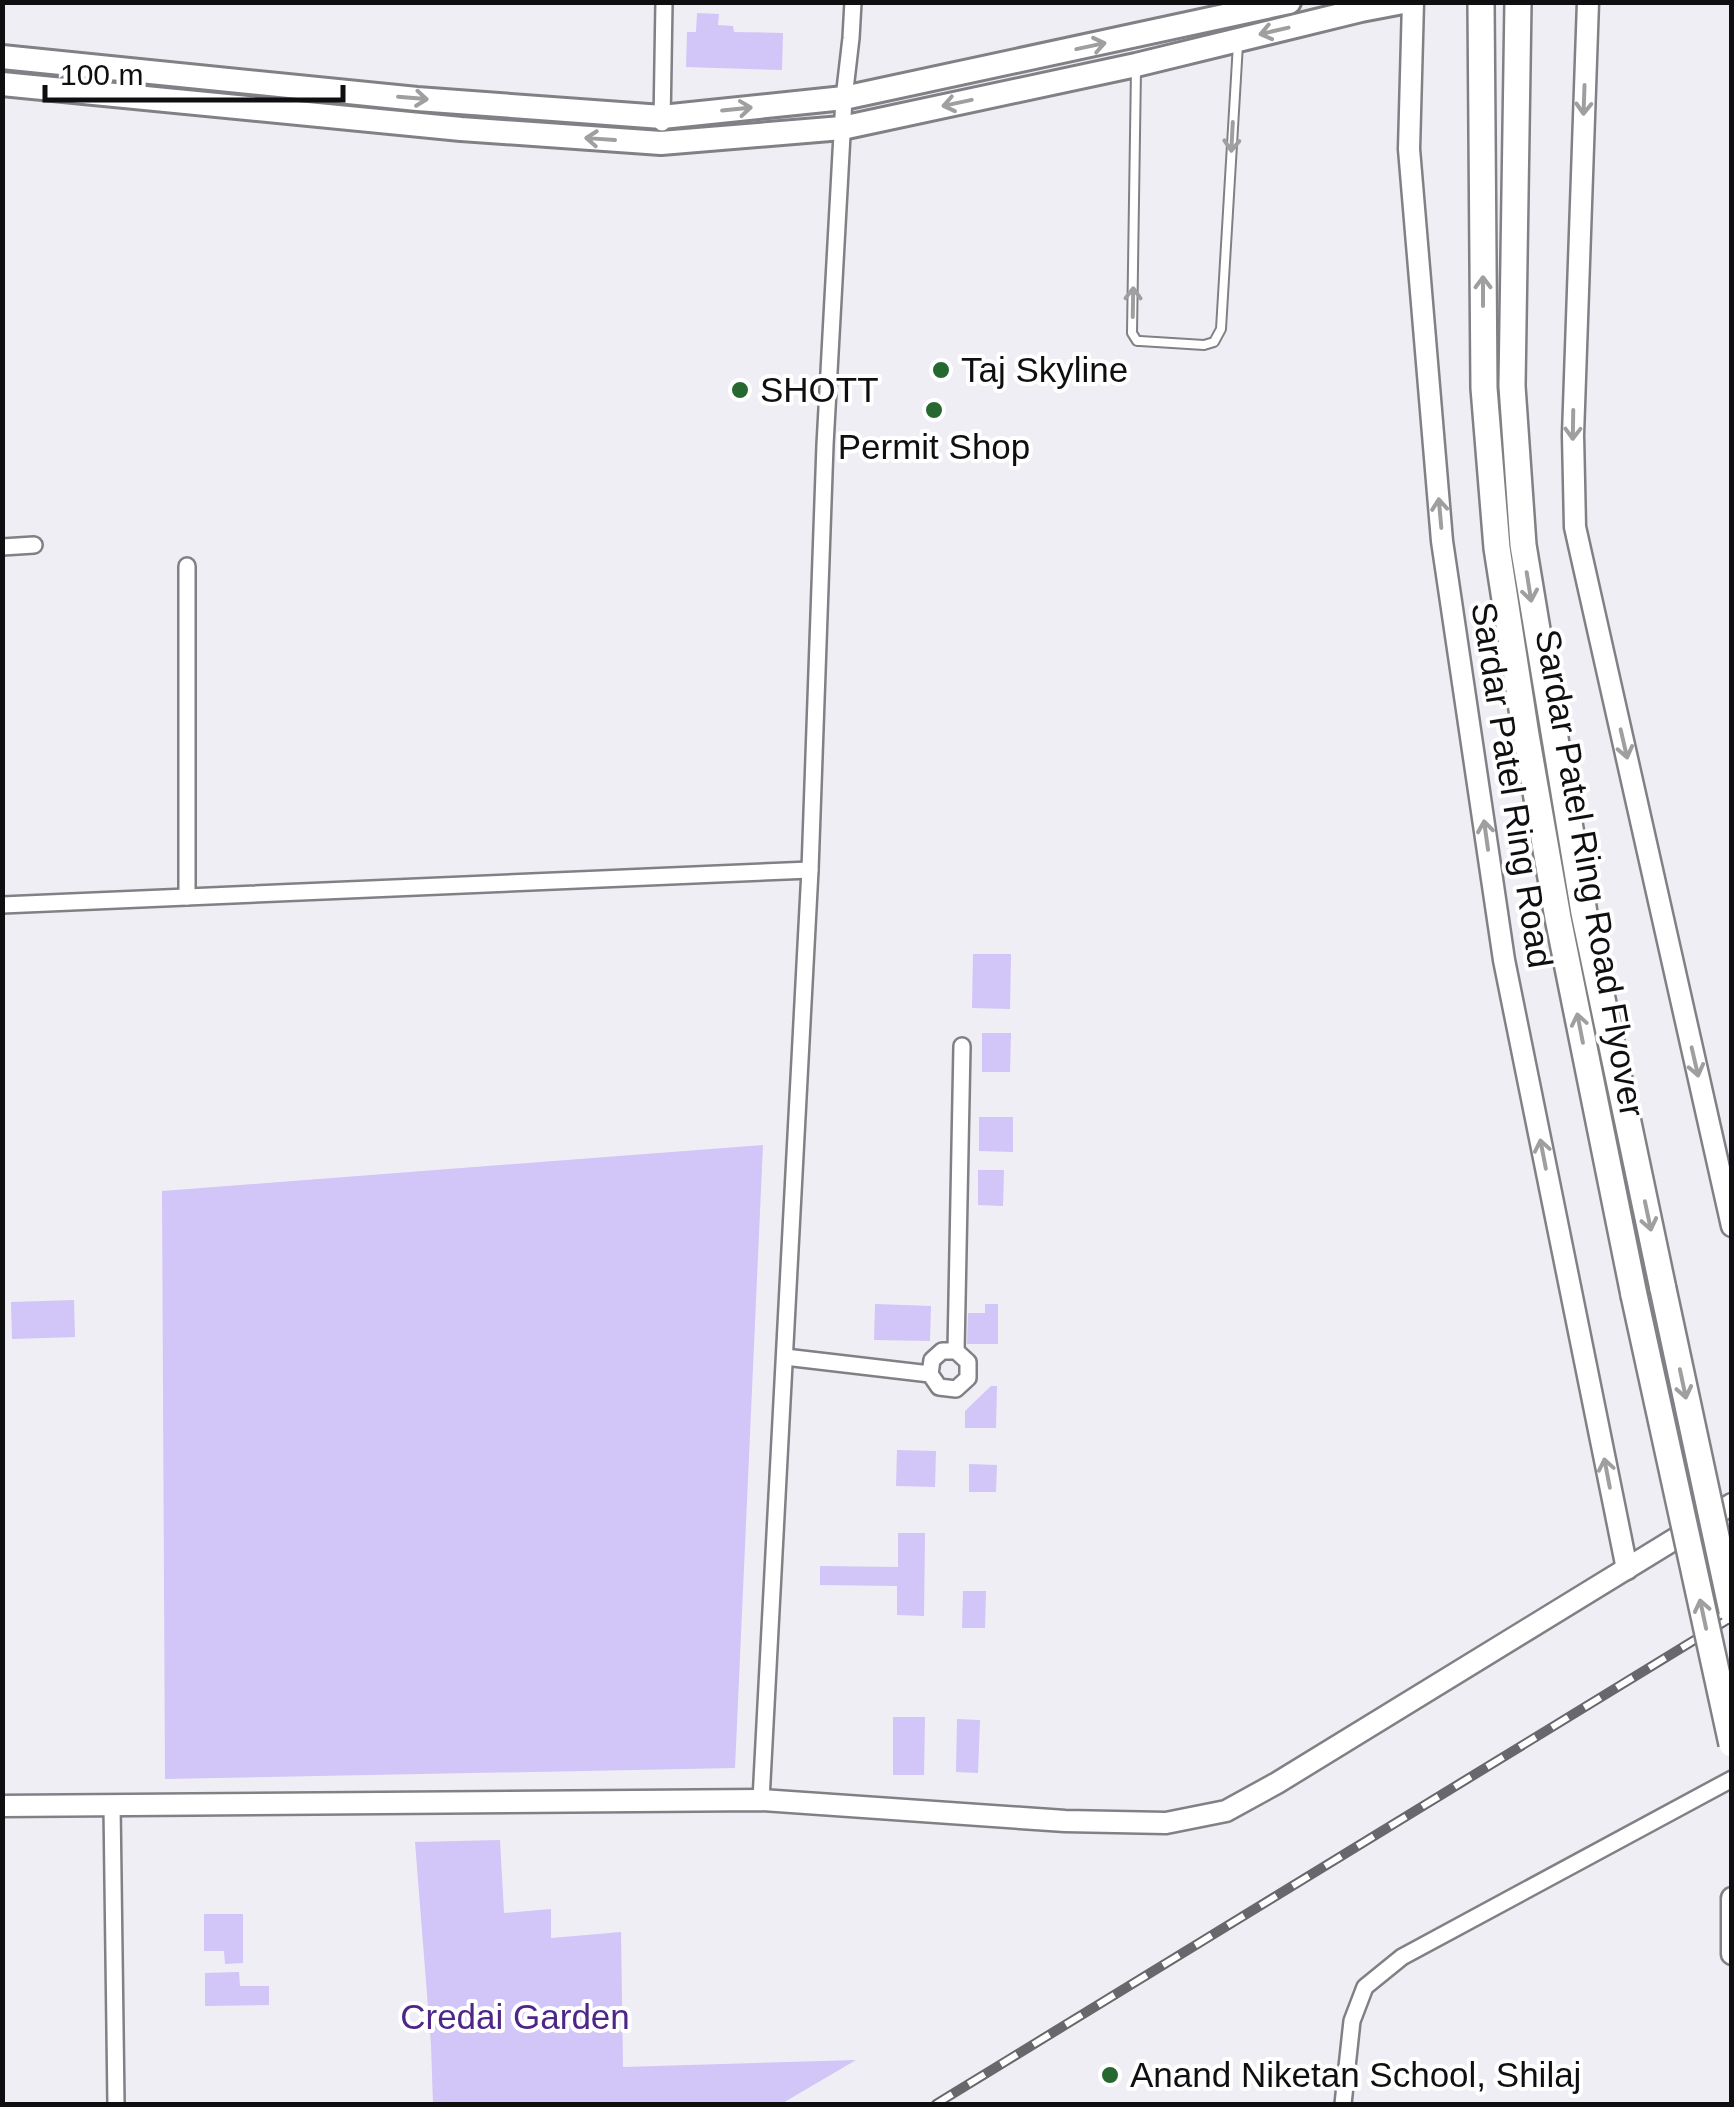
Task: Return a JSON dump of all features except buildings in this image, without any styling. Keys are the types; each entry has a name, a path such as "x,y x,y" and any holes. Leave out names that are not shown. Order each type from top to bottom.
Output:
{"highway":[{"name":"Sardar Patel Ring Road Flyover","path":"1481,2 1484,388 1497,548 1558,918 1634,1295 1732,1744"},
{"name":"Sardar Patel Ring Road Flyover","path":"1518,2 1512,386 1523,546 1584,913 1732,1610"}],"main road":[{"path":"2,57 417,99 662,117 844,98 1289,2"},
{"path":"2,84 461,129 661,142 842,128 1403,2"}],"street":[{"path":"661,142 664,2"},
{"path":"761,1800 810,870 842,128 852,2"},
{"name":"Sardar Patel Ring Road","path":"1413,2 1408,149 1442,541 1504,960 1627,1569"},
{"path":"1588,2 1573,436 1575,527 1732,1226"},
{"path":"2,546 34,545"},
{"path":"187,566 187,897"},
{"path":"2,905 810,870"},
{"path":"956,1351 962,1046"},
{"path":"942,1351 956,1351 968,1362 968,1378 956,1389 939,1388 930,1374 932,1360 942,1351"},
{"path":"784,1358 930,1374"},
{"path":"2,1806 761,1800 1082,1822 1166,1823 1226,1811 1277,1784 1732,1504"},
{"path":"1343,2104 1352,2021 1365,1987 1402,1957 1732,1780"},
{"path":"112,1805 116,2104"},
{"path":"1732,1898 1732,1954"}],"lane":[{"path":"1136,65 1132,333 1140,342 1214,342 1221,329 1238,40"}],"green space":[{"path":"697,13 719,14 718,25 733,26 734,32 783,33 782,70 686,67 687,32 696,32"},
{"path":"973,954 1011,954 1010,1009 972,1008"},
{"path":"982,1033 1011,1033 1010,1072 982,1072"},
{"path":"979,1117 1013,1117 1013,1152 979,1151"},
{"path":"763,1145 735,1768 165,1779 162,1191"},
{"path":"978,1170 1004,1170 1003,1206 978,1205"},
{"path":"74,1300 75,1337 12,1339 11,1302"},
{"path":"875,1304 931,1306 930,1341 874,1340"},
{"path":"985,1304 998,1304 998,1344 967,1344 968,1313 985,1313"},
{"path":"991,1386 997,1386 996,1428 965,1428 965,1411"},
{"path":"897,1450 936,1451 935,1487 896,1486"},
{"path":"969,1464 997,1465 996,1492 969,1492"},
{"path":"898,1533 925,1533 924,1616 897,1615 897,1586 820,1585 820,1566 898,1567"},
{"path":"963,1591 986,1591 985,1628 962,1628"},
{"path":"893,1717 925,1717 924,1775 893,1775"},
{"path":"957,1719 980,1720 978,1773 956,1772"},
{"name":"Credai Garden","path":"500,1840 504,1913 551,1909 551,1938 621,1932 623,2067 856,2060 781,2104 433,2104 415,1842"},
{"path":"204,1914 243,1914 243,1963 225,1964 224,1951 204,1951"},
{"path":"239,1972 240,1986 269,1986 269,2005 205,2006 205,1973"}],"railway":[{"path":"936,2104 1732,1617"}],"place":[{"name":"Taj Skyline","path":"941,370"},
{"name":"SHOTT","path":"740,390"},
{"name":"Permit Shop","path":"934,410"},
{"name":"Anand Niketan School, Shilaj","path":"1110,2075"}]}
